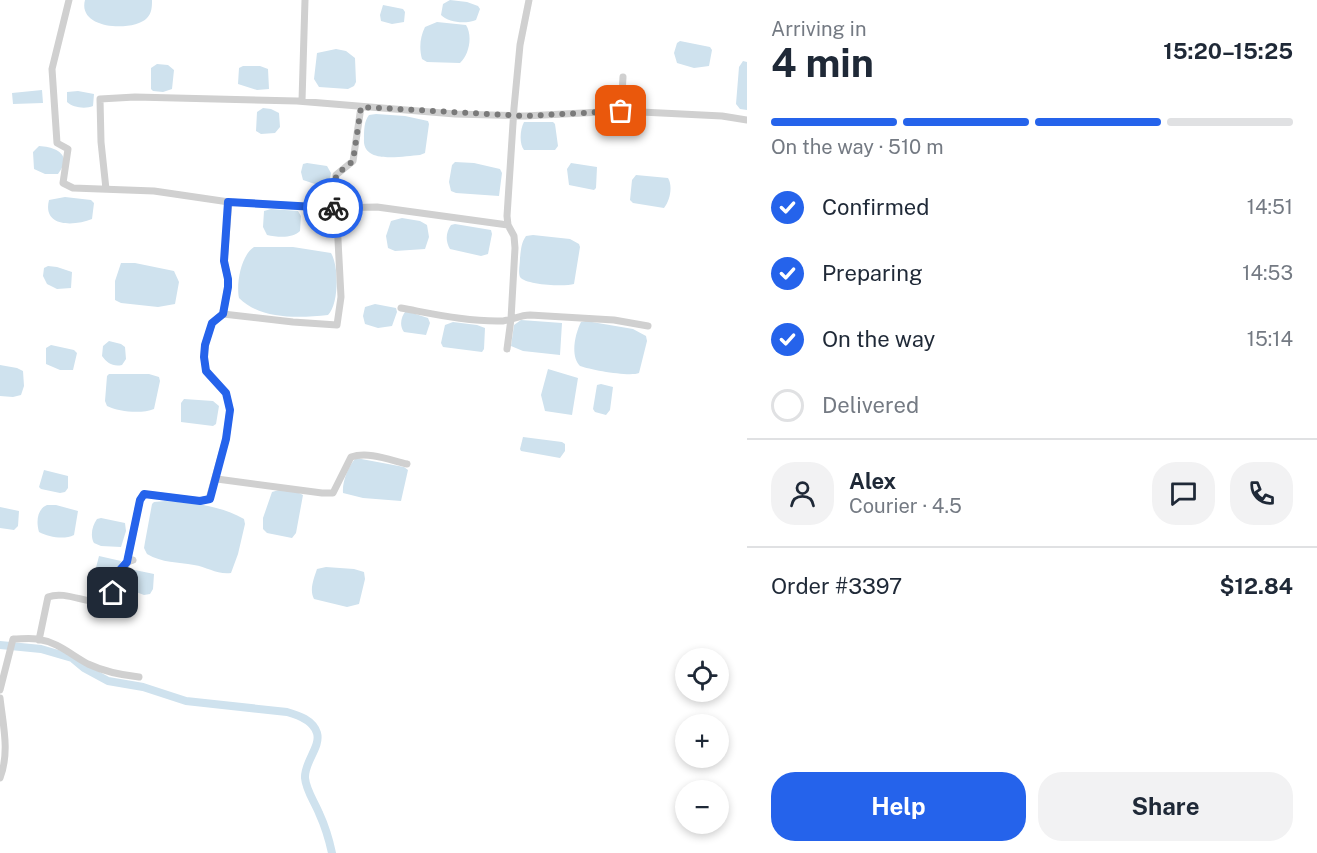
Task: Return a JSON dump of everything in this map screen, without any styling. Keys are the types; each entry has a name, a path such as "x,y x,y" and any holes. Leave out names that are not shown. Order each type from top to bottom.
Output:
{"street":[{"path":"69,0 52,69 57,143 68,149 63,183 73,188 154,191 228,202 335,208 377,207 508,225"},
{"path":"302,101 305,0"},
{"path":"507,349 511,320 515,242 508,225 514,115 520,45 529,0"},
{"path":"621,111 623,77"},
{"path":"106,189 101,142 100,99 135,97 302,101 456,114 571,115 621,111 722,116 747,120"},
{"path":"223,314 337,325 341,297 335,208 336,175 353,161 361,107"},
{"path":"39,640 48,597 60,595 86,601 106,602 113,593 120,570 130,561 140,500 144,494 200,501 210,499 226,439 229,402 222,386 206,371 204,357 212,323 223,314 228,279 224,261 228,202"},
{"path":"401,308 470,319 511,320 521,315 530,315 614,320 648,326"},
{"path":"217,479 333,493 351,457 358,454 407,464"},
{"path":"0,690 13,639 39,640 71,651 86,662 103,670 139,677"},
{"path":"0,655 9,655"},
{"path":"0,698 5,745 4,764 0,778"}],"water":[{"path":"85,0 152,0 152,7 149,16 140,22 131,25 108,26 89,17 85,10"},
{"path":"450,0 478,6 480,9 476,20 458,22 444,18 441,15 443,4"},
{"path":"383,5 403,9 404,22 392,24 381,21"},
{"path":"437,22 466,25 469,45 460,63 427,62 422,59 420,43 423,31 425,27"},
{"path":"680,41 710,47 712,50 709,66 694,68 677,63 674,53"},
{"path":"336,49 346,51 355,58 356,82 348,89 319,87 314,79 317,53"},
{"path":"743,61 747,62 747,110 740,109 736,104 739,67"},
{"path":"157,64 168,65 174,70 172,89 163,92 151,89 151,68"},
{"path":"260,66 268,69 269,89 257,90 238,84 239,68"},
{"path":"42,90 43,103 13,104 12,93"},
{"path":"78,91 94,94 93,106 73,106 67,102 67,92"},
{"path":"263,108 279,113 280,127 275,133 261,134 256,131 257,112"},
{"path":"369,115 405,116 428,121 425,153 385,157 370,153 365,147 365,126"},
{"path":"524,122 553,122 558,146 555,150 524,150 521,136"},
{"path":"39,146 52,148 61,153 64,162 58,174 45,174 34,169 33,152"},
{"path":"455,162 474,163 500,169 502,173 499,196 451,191 449,182 452,165"},
{"path":"571,163 597,167 594,190 569,185 567,169"},
{"path":"303,164 327,166 331,173 329,184 315,184 303,180 301,172"},
{"path":"636,175 668,178 670,193 664,208 633,203 630,200 632,180"},
{"path":"65,197 91,200 94,203 92,219 77,223 62,223 50,216 49,200"},
{"path":"271,209 298,211 301,216 300,231 289,236 267,235 263,227 264,211"},
{"path":"402,218 420,221 427,225 429,237 425,249 395,251 388,248 386,236 391,221"},
{"path":"451,225 491,230 488,254 481,256 450,249 447,234"},
{"path":"526,236 570,239 579,244 574,284 537,284 520,277 522,244"},
{"path":"254,247 293,247 331,253 334,259 337,285 332,310 328,315 293,317 269,314 248,305 239,298 240,270 246,256"},
{"path":"121,263 135,263 174,271 179,282 175,304 158,307 121,303 115,300 115,281"},
{"path":"48,266 72,272 71,288 57,289 47,284 43,276 44,268"},
{"path":"375,304 396,308 397,312 392,326 378,328 365,324 363,316 365,307"},
{"path":"406,311 428,318 430,323 426,335 404,332 401,321"},
{"path":"521,320 562,323 560,355 523,351 511,346 514,325"},
{"path":"453,322 485,328 482,352 443,347 441,343 445,325"},
{"path":"581,322 633,329 646,336 647,341 639,373 619,374 580,366 574,351"},
{"path":"109,341 125,347 126,359 122,365 110,364 102,356 103,346"},
{"path":"51,345 74,350 77,353 73,370 60,370 46,364 46,348"},
{"path":"0,365 23,371 24,386 21,395 0,396"},
{"path":"548,369 578,378 572,415 545,411 541,395"},
{"path":"109,374 149,374 159,377 154,409 131,412 107,406 105,401"},
{"path":"597,385 613,387 610,410 606,415 595,412 593,409"},
{"path":"184,399 213,401 219,406 216,424 213,426 181,422 181,403"},
{"path":"523,437 562,442 565,444 565,451 560,458 521,451"},
{"path":"356,458 404,467 408,470 401,501 363,498 343,493 346,474"},
{"path":"44,470 68,476 68,488 65,492 60,493 39,487"},
{"path":"279,490 303,495 296,533 292,538 267,533 263,529 263,518 272,492"},
{"path":"165,501 215,508 244,519 245,524 238,554 231,573 164,561 147,554 144,548 152,504"},
{"path":"47,505 78,511 74,535 57,537 39,532 38,516 41,509"},
{"path":"0,507 19,511 18,526 14,530 0,528"},
{"path":"97,519 125,523 126,531 121,547 101,546 94,543 93,528"},
{"path":"99,556 121,561 110,592 104,598 89,595"},
{"path":"326,567 364,572 365,579 359,604 347,607 314,599 312,588 317,569"},
{"path":"130,569 154,574 153,589 150,594 144,595 123,587 125,573"}],"waterway":[{"path":"0,645 41,649 72,658 84,668 108,681 143,687 186,701 287,712 305,719 315,728 318,738 305,772 305,778 332,853"}],"way so far":[{"path":"333,208 335,208 336,175 353,161 361,107 525,116 621,111"}],"route":[{"path":"113,593 120,570 127,562 140,500 144,494 200,501 210,499 212,496 226,439 230,410 222,386 206,371 204,357 212,323 223,314 228,287 224,261 228,202 333,208"}]}
